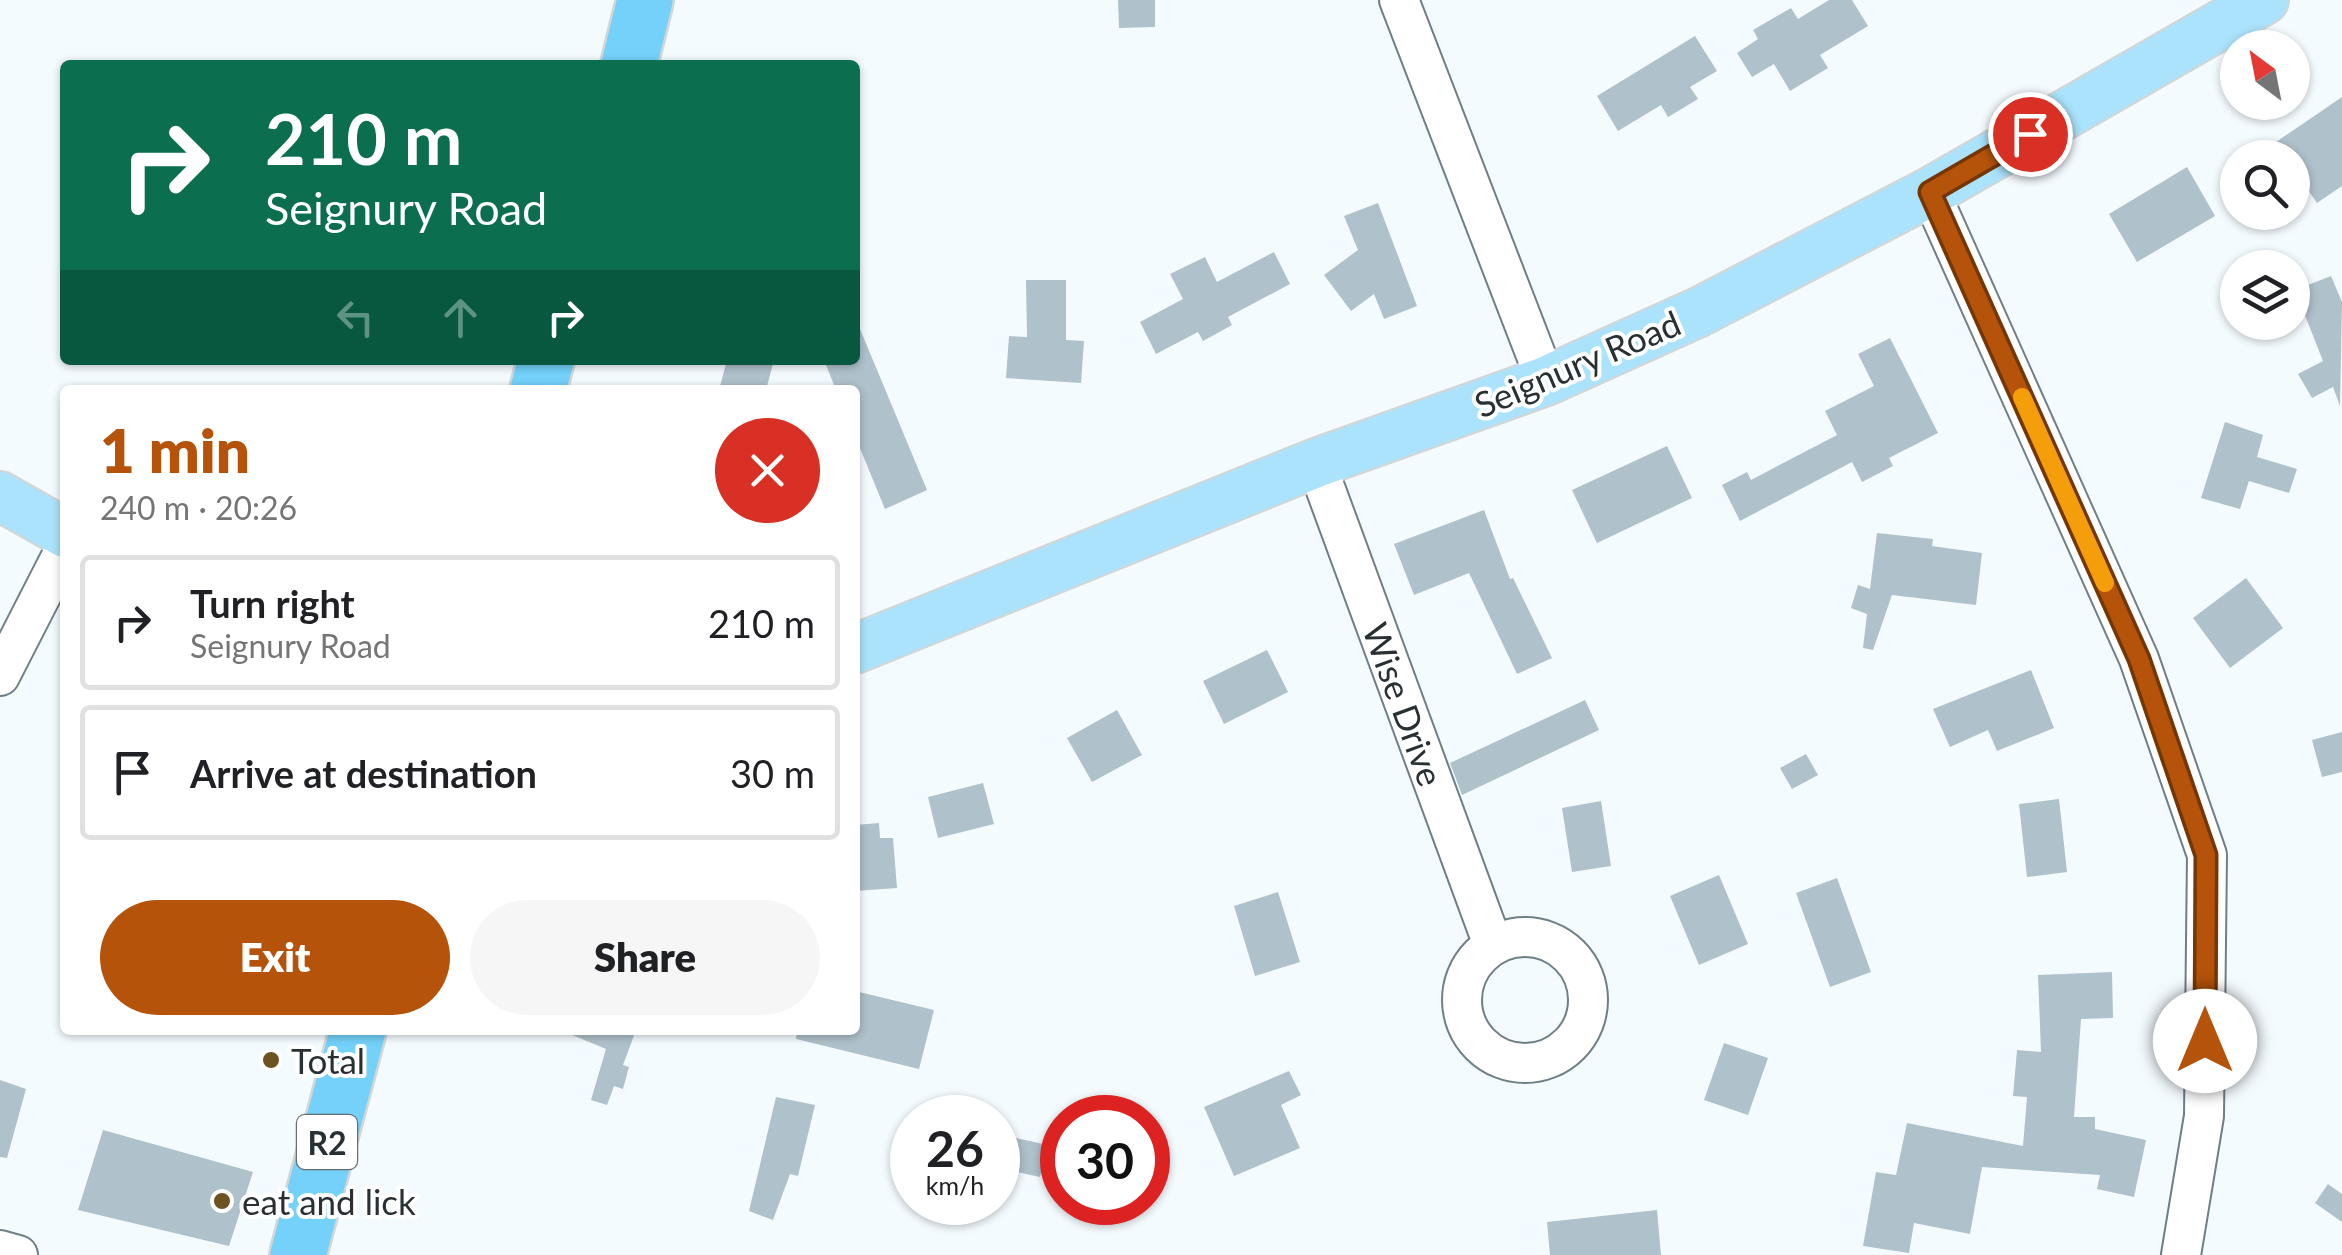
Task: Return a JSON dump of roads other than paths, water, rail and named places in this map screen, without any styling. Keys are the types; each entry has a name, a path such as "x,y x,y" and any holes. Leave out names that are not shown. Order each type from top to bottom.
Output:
{"highway":[{"path":"630,60 645,0"},
{"name":"R2","path":"298,1255 357,1035"}],"main road":[{"name":"Seignury Road","path":"860,647 1316,463 1546,381 1698,312 1930,192 2264,0"},
{"path":"0,496 60,530"}],"street":[{"path":"1399,0 1546,381"},
{"path":"1930,192 2139,659 2206,855 2204,1116 2181,1255"},
{"name":"Wise Drive","path":"1316,463 1493,945"},
{"path":"0,676 60,559"},
{"path":"0,1250 18,1255"}],"place":[{"name":"Total","path":"271,1060"},
{"name":"eat and lick","path":"222,1201"}]}
